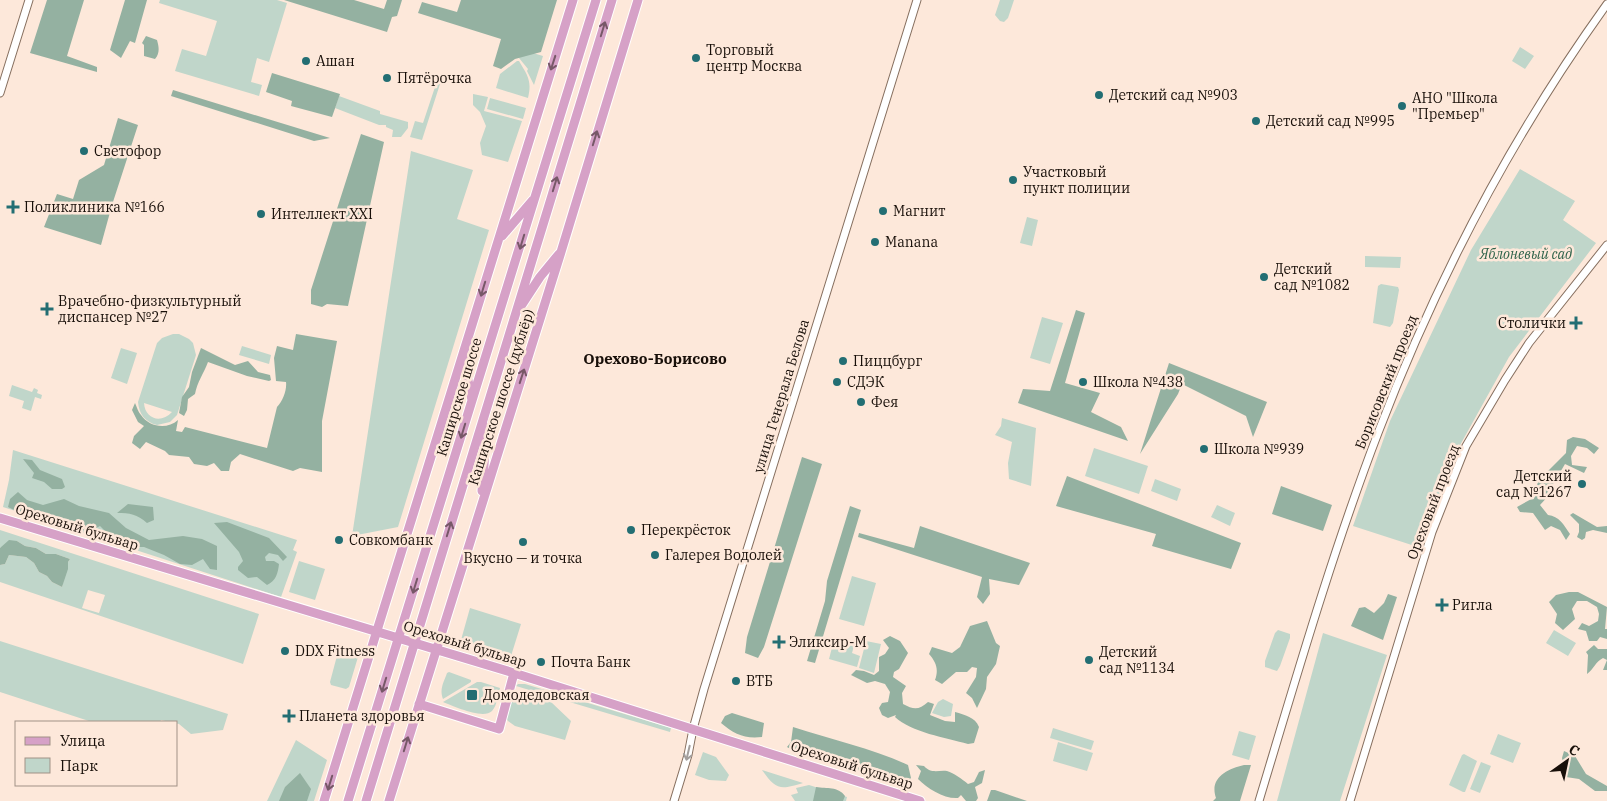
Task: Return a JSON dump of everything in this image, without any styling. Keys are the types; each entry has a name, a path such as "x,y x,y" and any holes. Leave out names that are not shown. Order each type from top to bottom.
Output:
{"main road":[{"path":"324,801 573,0"},
{"name":"Каширское шоссе","path":"348,801 596,0"},
{"name":"Каширское шоссе","path":"366,801 612,0"},
{"name":"Каширское шоссе (дублёр)","path":"389,801 638,0"},
{"path":"497,242 536,196"},
{"path":"515,314 540,277 561,252"},
{"path":"462,354 472,401"},
{"path":"481,506 485,452 482,419"},
{"name":"Ореховый бульвар","path":"0,518 514,673 920,801"},
{"path":"419,704 498,729 514,673"}],"street":[{"path":"0,93 29,0"},
{"name":"улица Генерала Белова","path":"674,801 688,756 693,729 748,542 917,0"},
{"name":"Борисовский проезд","path":"1259,801 1336,551 1377,434 1419,332 1473,219 1499,173 1550,88 1607,4"},
{"name":"Ореховый проезд","path":"1350,801 1432,532 1466,446 1505,380 1529,344 1607,245"}],"green space":[{"path":"47,0 84,0 67,56 97,67 97,72 30,53"},
{"path":"125,0 147,0 135,43 130,41 121,58 110,50"},
{"path":"160,0 277,0 287,3 269,62 257,58 251,82 262,85 259,96 175,71 182,49 206,56 217,21 159,3"},
{"path":"284,0 354,0 384,9 387,0 402,0 397,16 392,17 387,32"},
{"path":"461,0 557,0 541,52 515,59 501,69 493,66 501,39 418,13 422,2 457,12"},
{"path":"1000,0 1014,0 1008,18 1004,22 1000,21 995,15"},
{"path":"146,36 157,40 159,50 155,59 144,56 144,45 142,43"},
{"path":"1520,47 1534,56 1525,69 1512,61"},
{"path":"523,50 543,56 534,85 527,71 528,69 519,58"},
{"path":"519,61 528,79 530,87 528,98 496,88 500,74"},
{"path":"272,73 340,94 332,117 291,106 292,101 266,92"},
{"path":"429,81 440,84 422,140 410,137 415,121 423,123 435,87 428,84"},
{"path":"173,90 330,138 314,141 171,96"},
{"path":"473,94 488,97 484,111 522,121 508,162 482,155 480,143 486,126 480,112 473,105"},
{"path":"339,96 380,111 380,114 408,122 408,128 401,137 392,137 393,130 386,127 386,125 379,125 335,108"},
{"path":"490,98 526,108 523,119 487,109"},
{"path":"118,118 138,125 101,245 44,227 57,194 73,199 79,180 104,165"},
{"path":"361,134 384,142 348,306 327,304 322,307 311,304 311,290"},
{"path":"411,151 473,170 457,219 489,230 398,527 352,536"},
{"name":"Яблоневый сад","path":"1520,169 1575,201 1563,220 1596,243 1509,357 1459,447 1421,548 1353,526 1390,421 1471,250"},
{"path":"1027,217 1038,220 1032,246 1020,243"},
{"path":"1365,256 1401,257 1400,268 1365,267"},
{"path":"1381,284 1398,287 1399,290 1393,323 1390,327 1373,323 1378,286"},
{"path":"1076,310 1085,313 1065,383 1100,393 1091,412 1121,427 1128,441 1018,403 1023,389 1050,391"},
{"path":"1042,317 1063,323 1050,364 1030,358"},
{"path":"179,334 189,339 193,343 196,355 177,415 170,422 157,425 143,417 138,402 157,343 162,338","holes":["144,403 172,412 163,418 154,418 147,413"]},
{"path":"296,334 337,341 322,421 322,472 300,468 293,471 240,454 231,462 229,471 221,471 214,463 207,466 194,464 189,457 169,455 165,451 146,442 140,449 132,443 134,436 144,426 138,422 132,410 135,403 144,419 158,426 169,425 178,420 176,431 182,432 185,427 267,448 277,407 283,399 286,388 286,382 276,381 274,358 277,346 293,350"},
{"path":"242,346 271,355 269,364 239,355"},
{"path":"121,348 137,353 127,384 111,378"},
{"path":"201,348 235,365 248,361 258,372 270,375 271,380 247,376 208,362 197,385 195,394 188,399 187,410 184,416 179,413 182,397 189,387 192,372"},
{"path":"1169,363 1267,402 1253,437 1246,416 1182,384 1178,394 1140,454"},
{"path":"12,385 32,392 34,388 38,390 37,393 42,395 41,399 35,397 31,411 22,408 24,401 9,396"},
{"path":"1002,418 1036,428 1031,486 1009,479 1008,463 1012,442 995,435 1001,426"},
{"path":"1573,437 1585,439 1599,448 1594,454 1587,448 1577,446 1571,456 1572,465 1587,467 1584,473 1565,464 1552,486 1551,493 1540,505 1548,515 1555,517 1563,524 1570,534 1566,540 1560,530 1551,526 1545,530 1533,513 1520,512 1517,507 1535,497 1539,474 1547,472 1566,453 1567,440"},
{"path":"1094,448 1148,466 1139,494 1085,476"},
{"path":"13,450 297,540 293,550 297,552 281,597 3,507"},
{"path":"802,457 822,464 764,647 758,658 745,653 747,637"},
{"path":"23,459 32,460 40,470 62,479 65,487 62,489 52,489 44,482 32,478 34,473"},
{"path":"1067,476 1241,543 1231,569 1152,546 1156,534 1056,506"},
{"path":"1155,479 1181,489 1177,501 1151,491"},
{"path":"1281,486 1332,505 1323,531 1272,514"},
{"path":"18,492 27,500 43,505 64,499 79,506 109,513 126,528 149,540 183,536 202,539 217,546 217,570 210,569 203,559 192,565 180,564 144,547 132,547 117,543 100,526 90,531 75,529 18,512 8,507 10,499"},
{"path":"128,504 153,507 154,520 147,523 133,515 117,513"},
{"path":"1217,505 1235,513 1230,526 1211,517"},
{"path":"850,506 861,510 815,663 807,661 825,601 827,581"},
{"path":"1573,513 1597,527 1607,526 1607,533 1593,530 1586,532 1585,538 1582,540 1577,537 1579,524 1570,515"},
{"path":"227,522 269,538 287,557 283,561 278,555 269,553 265,557 266,561 274,561 279,564 273,581 267,585 257,577 248,578 238,570 243,561 239,552 214,523"},
{"path":"920,526 1030,563 1019,585 989,579 990,594 983,604 977,597 982,577 858,537 859,533 914,548"},
{"path":"0,530 259,614 243,664 0,582 0,565 5,564 9,555 26,557 34,563 39,572 62,587 70,559 56,554 46,554 17,541 0,548","holes":["88,590 105,595 99,613 82,608"]},
{"path":"9,540 36,548 46,554 56,554 70,559 62,587 39,572 34,563 26,557 9,555 5,564 0,565 0,548"},
{"path":"299,561 325,569 315,600 289,592"},
{"path":"852,576 876,583 864,626 839,619"},
{"path":"1578,592 1607,607 1605,629 1607,629 1607,639 1600,637 1597,641 1589,641 1586,631 1578,629 1582,623 1589,626 1598,621 1597,607 1587,601 1577,601 1572,609 1575,619 1563,630 1555,623 1557,614 1549,602 1556,595"},
{"path":"1388,594 1397,597 1383,640 1351,626 1359,608 1365,607 1374,613 1384,603"},
{"path":"470,608 521,624 511,656 461,640"},
{"path":"987,621 996,643 1000,646 996,664 987,677 986,689 977,708 972,698 966,693 976,677 977,668 972,667 967,672 956,672 942,684 935,680 936,666 929,654 932,647 952,653 960,647 970,626"},
{"path":"1278,630 1290,634 1290,638 1277,671 1265,667 1265,661 1275,633"},
{"path":"1554,630 1576,643 1568,656 1546,643"},
{"path":"1323,633 1387,655 1340,801 1277,801"},
{"path":"890,636 900,641 908,653 899,669 894,672 893,677 906,686 902,693 903,704 916,708 922,707 928,702 934,704 930,715 945,721 955,722 955,712 969,717 979,727 974,743 968,744 929,734 910,727 895,717 896,715 888,718 882,715 879,708 882,703 888,702 890,692 885,684 875,681 867,683 851,675 856,670 874,675 879,671 879,657 885,654 889,648 883,640"},
{"path":"834,640 854,646 852,653 860,656 857,667 829,659"},
{"path":"0,641 228,714 223,730 191,734 178,724 178,721 89,721 0,692"},
{"path":"866,641 881,644 874,673 859,668"},
{"path":"1594,645 1598,649 1607,649 1607,660 1603,658 1600,660 1587,674 1588,655 1586,652"},
{"path":"341,650 358,657 349,687 346,689 331,685 330,682 338,652"},
{"path":"1607,660 1607,670 1603,670"},
{"path":"449,672 471,680 471,682 443,699 442,686"},
{"path":"477,682 500,688 492,711 482,714 475,713 443,702"},
{"path":"518,684 525,684 671,728 670,732 516,686"},
{"path":"514,690 551,702 571,721 565,740 515,726 508,721 506,718"},
{"path":"943,699 953,704 951,716 944,717 932,713 938,702"},
{"path":"732,713 764,723 762,737 740,735 721,723 725,716"},
{"path":"793,727 866,749 908,765 911,778 906,784 829,762 817,754 794,751 787,747 791,742"},
{"path":"1053,728 1094,741 1091,750 1050,738"},
{"path":"1239,731 1256,736 1249,760 1232,755"},
{"path":"1498,734 1521,743 1513,763 1490,754"},
{"path":"296,740 327,760 314,801 267,801"},
{"path":"1058,742 1093,753 1087,771 1053,761"},
{"path":"1564,751 1575,756 1586,774 1607,786 1607,791 1595,791 1579,779 1566,777 1562,758"},
{"path":"703,752 716,757 729,775 726,781 709,780 695,775"},
{"path":"1464,754 1477,761 1465,792 1463,792 1449,785"},
{"path":"1481,762 1491,766 1480,793 1470,789"},
{"path":"916,765 924,766 932,771 950,772 968,784 974,782 979,772 985,770 982,783 975,787 978,798 976,801 966,801 961,795 958,798 953,798 936,793 918,779 921,771"},
{"path":"1251,765 1240,801 1213,801 1216,798 1214,791 1217,780 1231,769"},
{"path":"762,770 803,783 789,787 779,787"},
{"path":"300,773 311,789 307,801 279,801 285,787"},
{"path":"809,785 847,797 846,801 795,801 791,795 798,793 796,788"},
{"path":"816,787 839,791 845,796 843,801 813,801"},
{"path":"991,790 995,790 1027,801 987,801"}],"place":[{"name":"Торговый центр Москва","path":"696,58"},
{"name":"Ашан","path":"306,61"},
{"name":"Пятёрочка","path":"387,78"},
{"name":"Детский сад №903","path":"1099,95"},
{"name":"АНО \"Школа \"Премьер\"","path":"1402,106"},
{"name":"Детский сад №995","path":"1256,121"},
{"name":"Светофор","path":"84,151"},
{"name":"Участковый пункт полиции","path":"1013,180"},
{"name":"Поликлиника №166","path":"13,207"},
{"name":"Магнит","path":"883,211"},
{"name":"Интеллект XXI","path":"261,214"},
{"name":"Manana","path":"875,242"},
{"name":"Детский сад №1082","path":"1264,277"},
{"name":"Врачебно-физкультурный диспансер №27","path":"47,309"},
{"name":"Столички","path":"1576,323"},
{"name":"Пиццбург","path":"843,361"},
{"name":"СДЭК","path":"837,382"},
{"name":"Школа №438","path":"1083,382"},
{"name":"Фея","path":"861,402"},
{"name":"Школа №939","path":"1204,449"},
{"name":"Детский сад №1267","path":"1582,484"},
{"name":"Перекрёсток","path":"631,530"},
{"name":"Совкомбанк","path":"339,540"},
{"name":"Вкусно — и точка","path":"523,542"},
{"name":"Галерея Водолей","path":"655,555"},
{"name":"Ригла","path":"1442,605"},
{"name":"Эликсир-М","path":"779,642"},
{"name":"DDX Fitness","path":"285,651"},
{"name":"Детский сад №1134","path":"1089,660"},
{"name":"Почта Банк","path":"541,662"},
{"name":"ВТБ","path":"736,681"},
{"name":"Домодедовская","path":"472,695"},
{"name":"Планета здоровья","path":"289,716"}],"district":[{"name":"Орехово-Борисово","path":"655,358"}]}
